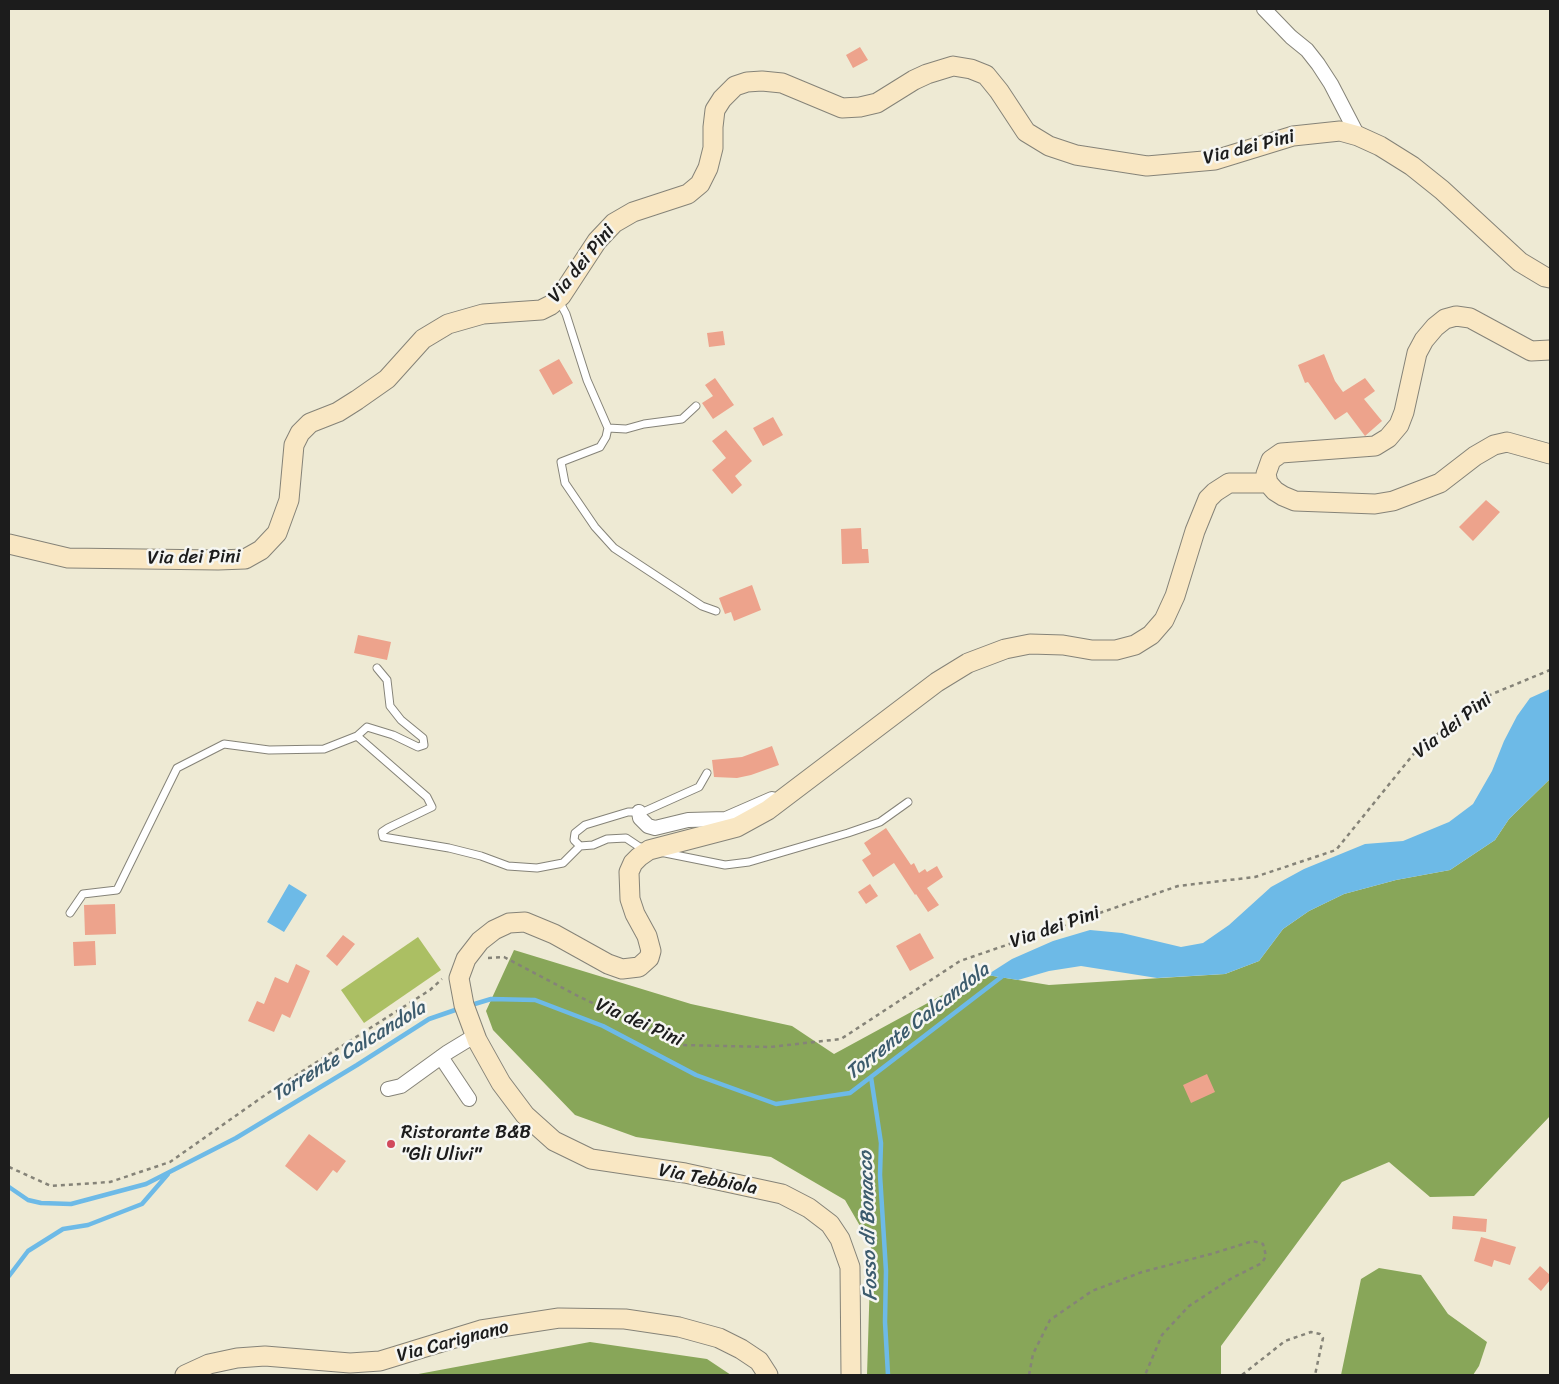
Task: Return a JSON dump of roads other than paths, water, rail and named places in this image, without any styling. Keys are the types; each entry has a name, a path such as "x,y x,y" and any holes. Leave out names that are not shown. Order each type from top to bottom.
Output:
{"street":[{"path":"1264,9 1291,37 1307,50 1318,64 1331,84 1358,136"},
{"name":"Via dei Pini","path":"9,544 68,558 245,559 261,550 276,533 289,500 294,445 300,433 310,423 338,412 365,395 387,379 423,339 448,324 484,314 541,310 551,305 558,299 597,241 614,223 633,212 688,194 700,184 708,168 713,148 713,127 716,110 722,98 735,86 747,82 762,80 782,83 842,108 860,107 877,104 914,80 927,74 953,66 970,69 986,75 999,90 1026,132 1048,146 1076,155 1147,166 1215,160 1294,136 1340,131 1358,136 1380,146 1412,166 1442,190 1520,262 1550,278"},
{"path":"1550,350 1531,351 1470,318 1456,316 1445,319 1424,340 1417,353 1404,412 1399,425 1388,438 1375,446 1281,453 1276,455 1268,466 1266,474 1268,483 1275,491 1296,501 1376,504 1400,499 1440,483 1474,456 1494,445 1507,442 1550,454"},
{"path":"649,850 737,827 768,810 937,682 968,663 1005,649 1030,644 1063,645 1092,650 1116,650 1135,645 1151,635 1164,620 1176,596 1195,531 1208,499 1214,492 1229,483 1268,483"},
{"path":"639,812 640,818 648,826 655,828 688,820 726,818 800,787"},
{"name":"Via Tebbiola","path":"649,850 633,863 628,880 630,899 635,914 648,936 651,951 649,958 639,967 622,969 608,964 554,934 525,922 509,923 494,930 480,941 466,959 459,978 464,1005 477,1038 501,1083 525,1116 554,1141 591,1159 685,1174 782,1194 809,1208 830,1224 840,1239 850,1267 851,1375"},
{"path":"388,1089 401,1086 441,1057 477,1038"},
{"path":"441,1057 469,1099"},
{"name":"Via Carignano","path":"185,1375 209,1364 238,1358 265,1356 350,1363 380,1361 481,1330 559,1318 624,1319 679,1327 719,1338 741,1349 759,1361 768,1375"}],"lane":[{"path":"558,299 566,314 587,380 608,428 606,437 600,447 562,462 565,483 595,527 614,548 702,606 716,612"},
{"path":"608,428 626,429 644,424 682,419 696,406"},
{"path":"70,913 83,894 117,890 177,768 224,744 269,750 324,749 357,736 367,726 393,735 418,747 424,745 423,738 400,720 390,706 387,680 377,668"},
{"path":"357,736 428,797 432,807 388,828 382,832 383,837 449,848 508,866 537,868 563,863 580,846 593,845 607,839 626,838 638,846 649,850 725,865 749,862 848,834 880,822 908,802"},
{"path":"580,846 574,840 575,833 585,825 628,812 643,812 699,787 707,773"}],"water":[{"path":"1550,689 1550,779 1509,819 1495,840 1450,870 1396,880 1344,894 1309,911 1283,929 1259,961 1225,974 1157,978 1081,966 1049,971 1018,980 987,975 1012,959 1053,941 1090,930 1122,933 1181,947 1203,943 1229,925 1271,887 1304,869 1365,844 1403,841 1449,822 1473,804 1492,771 1517,716 1530,698"},
{"path":"289,884 307,895 284,932 267,922"}],"waterway":[{"name":"Torrente Calcandola","path":"468,1006 491,999 535,1000 603,1026 696,1075 776,1104 850,1093 1004,975"},
{"name":"Torrente Calcandola","path":"9,1187 28,1200 41,1203 71,1204 146,1184 236,1138 429,1019 461,1008"},
{"name":"Fosso di Bonacco","path":"871,1077 881,1143 880,1175 886,1271 885,1322 888,1375"},
{"path":"9,1276 28,1251 63,1229 88,1225 142,1204 168,1174"}],"place":[{"name":"Ristorante B&B \"Gli Ulivi\"","path":"391,1144"}]}
